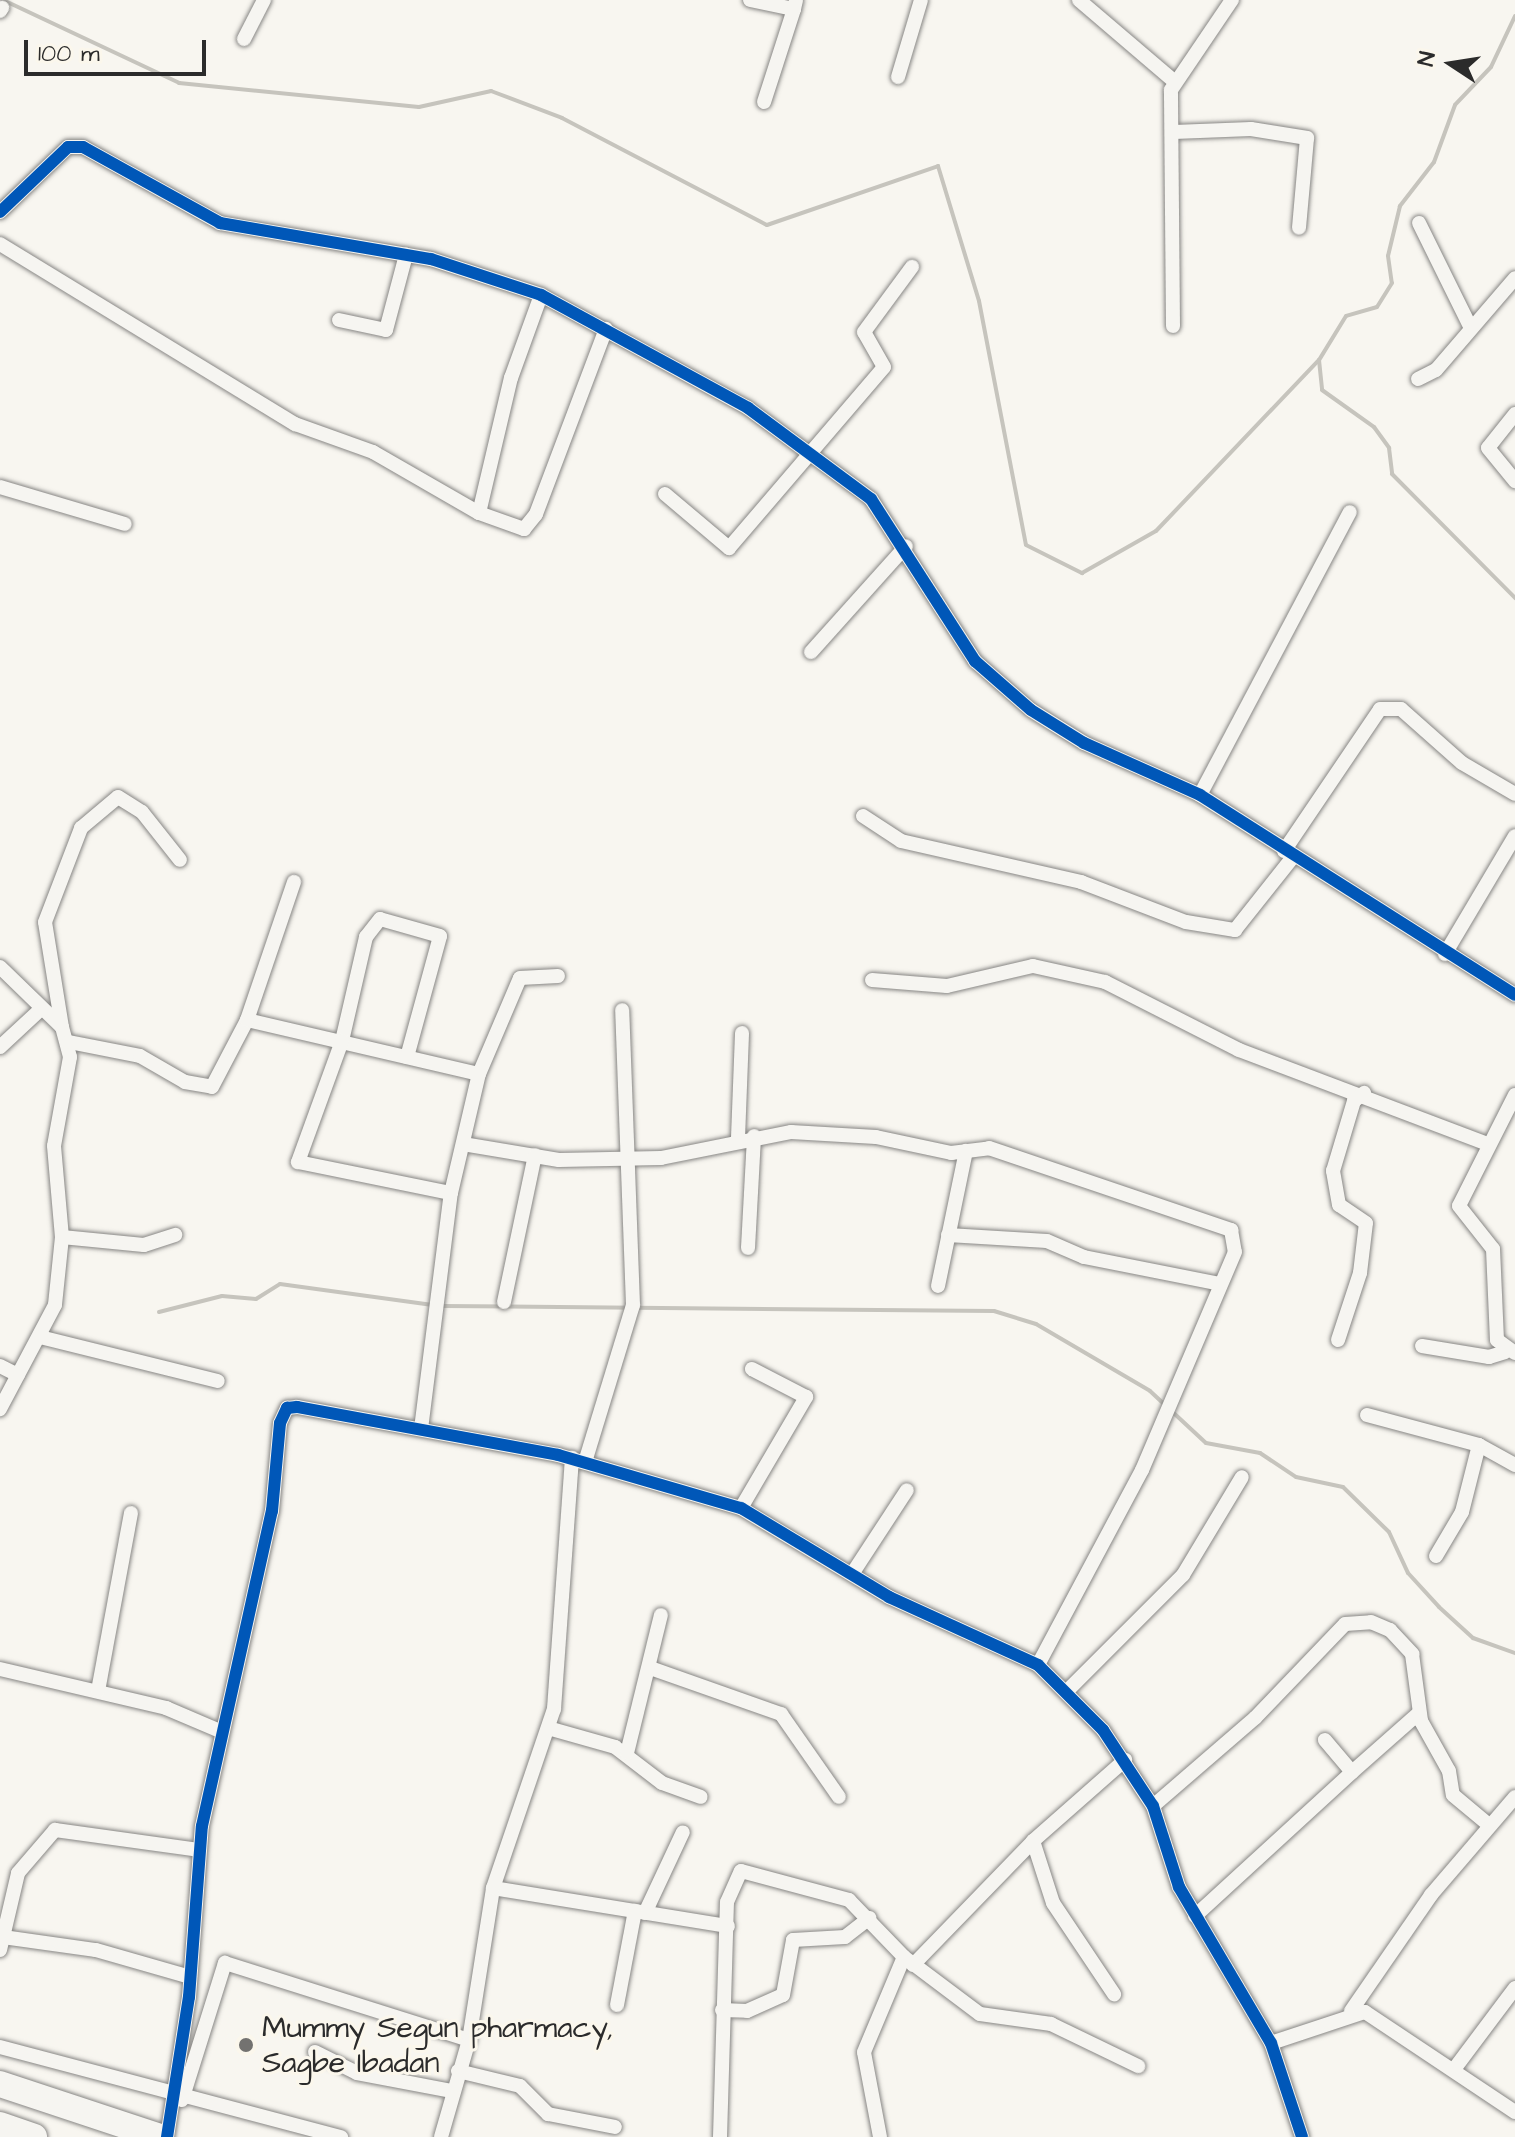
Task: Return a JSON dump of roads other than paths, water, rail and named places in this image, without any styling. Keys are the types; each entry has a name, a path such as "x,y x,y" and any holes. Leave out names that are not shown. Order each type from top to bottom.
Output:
{"highway":[{"path":"0,2084 160,2137"},
{"path":"0,2125 34,2137"}],"street":[{"path":"244,39 264,0"},
{"path":"750,0 795,4 764,102"},
{"path":"898,77 921,0"},
{"path":"1079,0 1175,82"},
{"path":"1173,326 1175,82 1232,0"},
{"path":"1174,132 1251,129 1307,138 1299,228"},
{"path":"0,212 68,147 83,147 220,223 406,255 541,295 748,408 871,499 906,546 990,678 1084,743 1200,795 1445,954 1515,995"},
{"path":"1419,223 1469,324"},
{"path":"0,244 295,424 373,452 479,513 512,527 531,524 606,329"},
{"path":"339,320 386,330 406,255"},
{"path":"665,494 729,548 884,367 864,332 912,267"},
{"path":"1418,379 1436,370 1469,324 1515,278"},
{"path":"479,513 511,378 541,295"},
{"path":"1515,414 1488,448 1515,481"},
{"path":"0,487 125,524"},
{"path":"1200,795 1350,512"},
{"path":"811,652 906,546"},
{"path":"863,816 901,841 1081,882 1218,929 1246,923 1380,709 1401,709 1462,763 1515,794"},
{"path":"0,1409 55,1305 62,1237 54,1146 69,1042 62,1027 45,922 81,828 118,797 142,812 180,860"},
{"path":"1445,954 1515,836"},
{"path":"69,1042 140,1056 185,1082 212,1087 247,1020 294,882"},
{"path":"407,1057 441,945 429,930 391,919 380,919 366,937 342,1041 298,1162 451,1193"},
{"path":"872,980 947,986 1033,966 1105,982 1239,1050 1364,1093 1485,1143"},
{"path":"0,967 62,1027"},
{"path":"421,1429 451,1193 479,1074 520,978 558,976"},
{"path":"0,1047 41,1009"},
{"path":"441,2137 469,2040 493,1888 548,1728 564,1647 578,1460 633,1305 625,1159 622,1010"},
{"path":"247,1020 479,1074"},
{"path":"738,1138 742,1033"},
{"path":"1338,1340 1360,1273 1366,1223 1339,1205 1333,1171 1354,1101 1364,1093"},
{"path":"1510,1352 1497,1340 1493,1249 1459,1206 1485,1143 1515,1095"},
{"path":"463,1144 535,1155 625,1159 678,1156 754,1136 849,1135 966,1151 1002,1151 1231,1230 1235,1252 1142,1470 1038,1665"},
{"path":"748,1248 754,1136"},
{"path":"938,1286 966,1151"},
{"path":"504,1302 535,1155"},
{"path":"62,1237 144,1245 175,1235"},
{"path":"948,1235 1047,1241 1096,1260 1220,1284"},
{"path":"40,1337 218,1381"},
{"path":"1422,1346 1489,1357 1510,1352"},
{"path":"0,1366 18,1375"},
{"path":"741,1508 806,1397 752,1369"},
{"path":"167,2137 176,2098 190,1977 199,1850 220,1731 269,1527 283,1412 297,1407 578,1460 741,1508 852,1574 1038,1665 1069,1689 1125,1760 1153,1806 1195,1916 1271,2043 1302,2137"},
{"path":"1367,1415 1479,1445 1515,1465"},
{"path":"1436,1556 1468,1496 1479,1445"},
{"path":"1069,1689 1183,1575 1242,1477"},
{"path":"852,1574 907,1490"},
{"path":"98,1691 131,1513"},
{"path":"627,1753 653,1669 661,1615"},
{"path":"1153,1806 1255,1718 1345,1624 1390,1630 1412,1654 1419,1713 1458,1805 1489,1825"},
{"path":"0,1669 98,1691 220,1731"},
{"path":"653,1669 781,1714 839,1797"},
{"path":"1195,1916 1419,1713"},
{"path":"548,1728 627,1753 662,1783 701,1797"},
{"path":"1325,1740 1352,1772"},
{"path":"880,2137 864,2052 909,1961 1033,1841 1125,1760"},
{"path":"1271,2043 1351,2011 1431,1895 1515,1797"},
{"path":"190,1977 96,1950 2,1943 18,1873 55,1830 199,1850"},
{"path":"617,2005 640,1912 683,1832"},
{"path":"1033,1841 1053,1903 1114,1994"},
{"path":"720,2137 727,1902 741,1871 834,1893 869,1918 909,1961 980,2014 1051,2024 1138,2066"},
{"path":"493,1888 728,1926"},
{"path":"722,2010 747,2011 783,1995 793,1940 845,1937 869,1918"},
{"path":"176,2098 225,1963 469,2040"},
{"path":"1455,2068 1515,1988"},
{"path":"1351,2011 1380,2018 1515,2112"},
{"path":"0,2047 176,2098 341,2137"},
{"path":"315,2052 357,2073 452,2091"},
{"path":"458,2071 520,2086 548,2114 615,2127"}],"waterway":[{"path":"3,0 179,83 419,107 491,91 562,118 767,225 938,166 979,301 1026,545 1082,573 1156,531 1319,360"},
{"path":"1515,16 1491,67 1455,105 1434,162 1400,206 1388,256 1392,283 1377,307 1346,316 1319,360 1322,390 1374,427 1389,448 1392,474 1515,598"},
{"path":"159,1312 222,1296 256,1299 280,1284 433,1305"},
{"path":"442,1306 994,1311 1036,1324 1150,1391 1206,1443 1260,1453 1296,1477 1343,1487 1389,1532 1408,1573 1439,1607 1473,1638 1515,1653"}],"place":[{"name":"Mummy Segun pharmacy, Sagbe Ibadan","path":"246,2045"}]}
